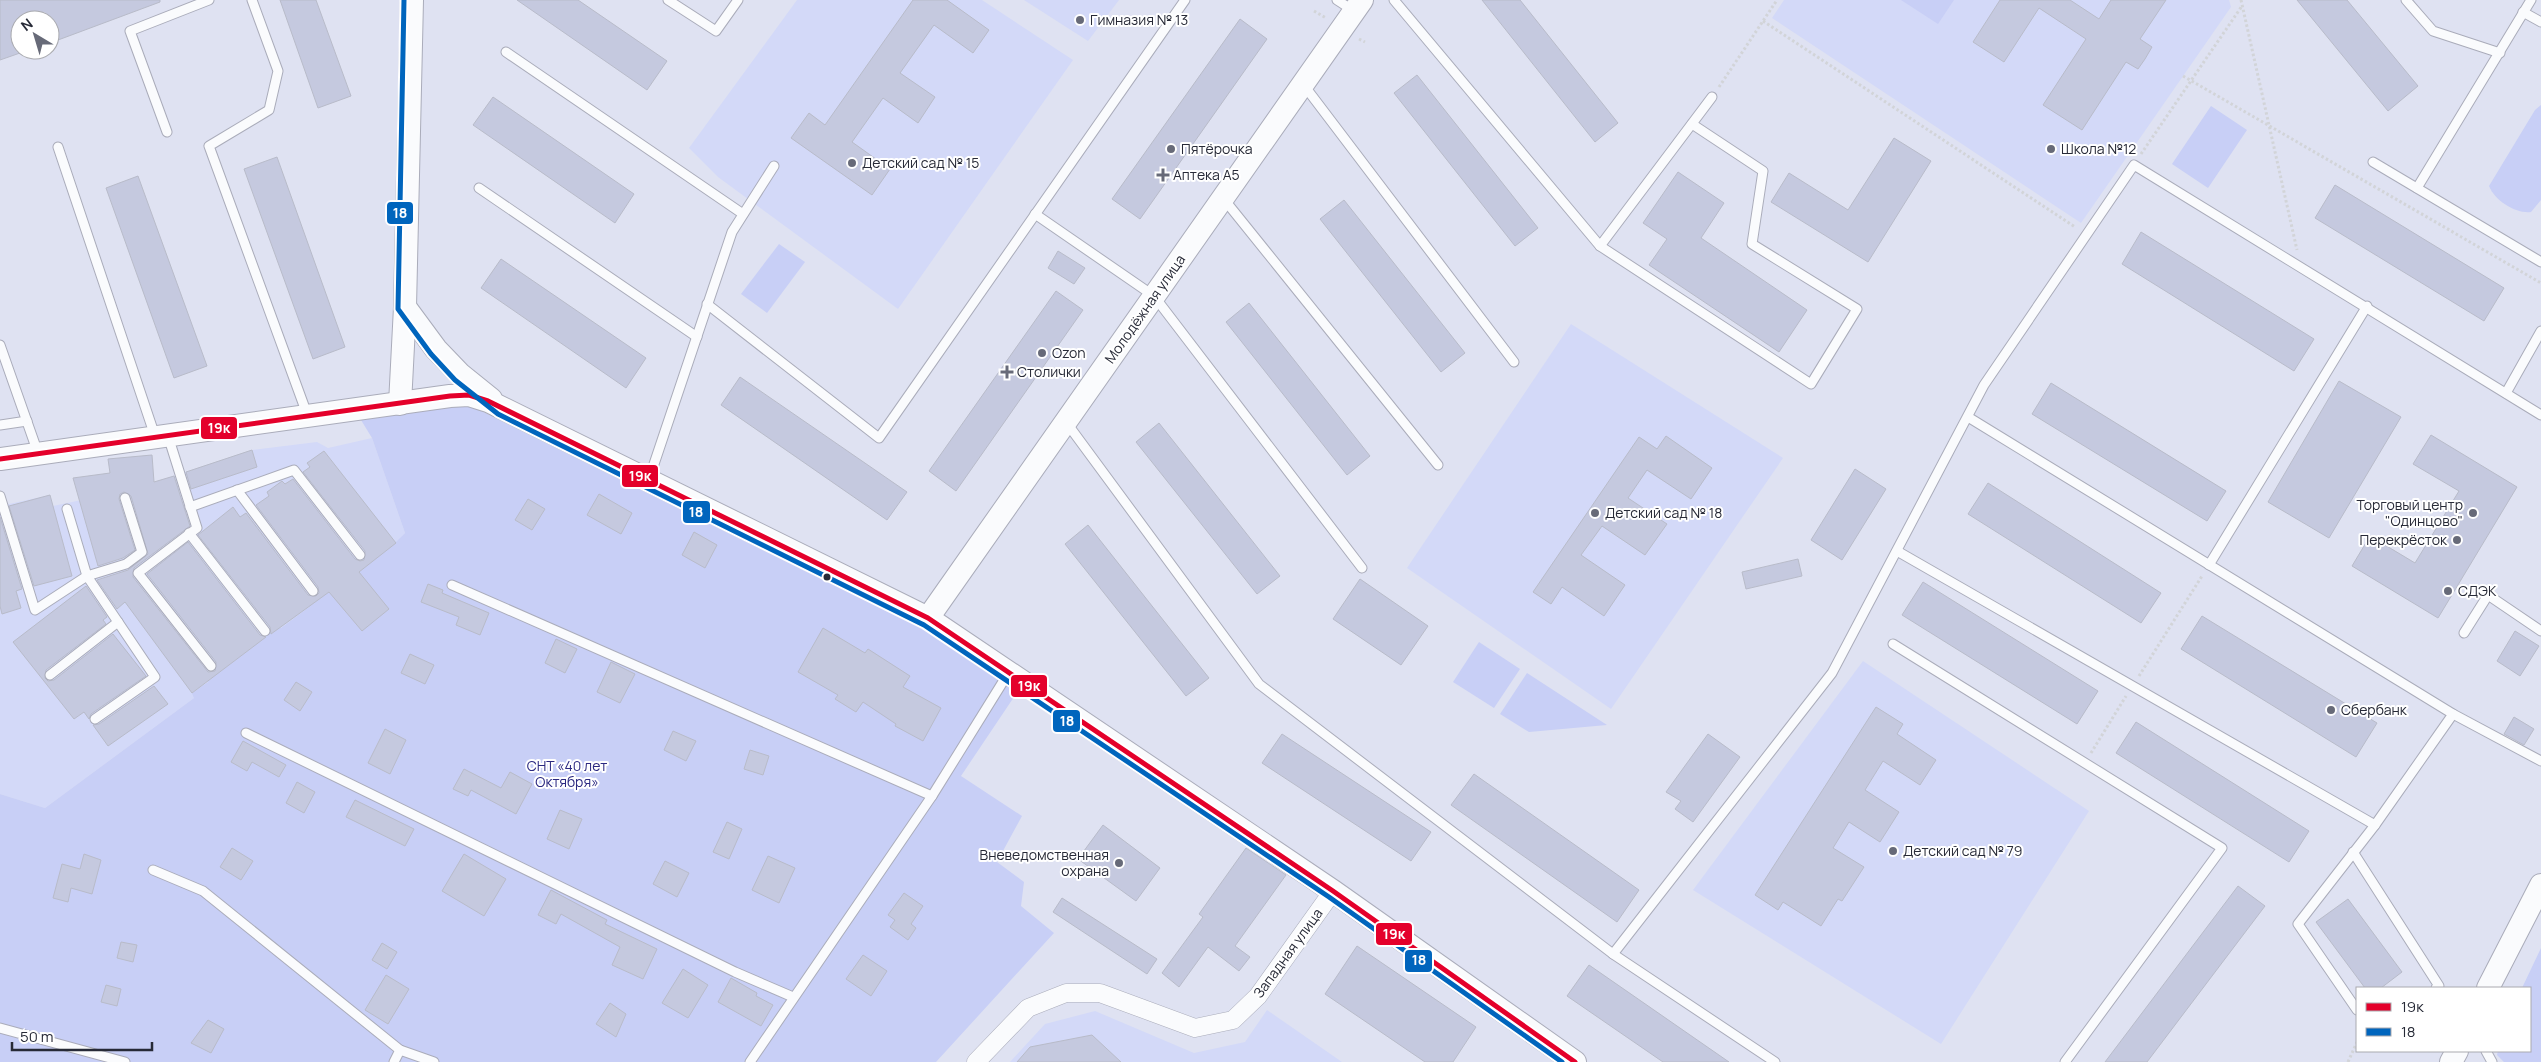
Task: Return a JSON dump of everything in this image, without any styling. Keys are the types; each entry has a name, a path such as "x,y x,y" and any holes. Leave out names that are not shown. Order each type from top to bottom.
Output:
{"street":[{"path":"400,404 405,307 412,0"},
{"name":"Молодёжная улица","path":"928,618 1303,84 1351,4"},
{"path":"405,307 436,349 460,374 501,407"},
{"path":"0,459 450,396 469,395 501,407 928,618 1333,891 1575,1062"},
{"path":"2489,987 2541,885"},
{"name":"Западная улица","path":"976,1062 1028,1008 1066,993 1100,993 1195,1028 1233,1020 1258,996 1333,891"}],"lane":[{"path":"167,132 130,31 208,0"},
{"path":"252,0 278,71 269,110 209,146 308,417"},
{"path":"668,0 716,31 738,0"},
{"path":"707,304 879,438 1185,0"},
{"path":"1394,0 1600,246 1811,384 1857,309 1752,244 1763,171 1692,124"},
{"path":"2406,0 2433,31 2500,53"},
{"path":"2417,188 2500,53 2530,0"},
{"path":"2523,12 2541,22"},
{"path":"506,52 743,214"},
{"path":"1303,84 1514,362"},
{"path":"1600,246 1712,97"},
{"path":"58,147 162,437 197,528 138,573 211,666"},
{"path":"2373,162 2541,262"},
{"path":"1613,954 1832,672 1984,385 2134,165 2367,306 2541,415"},
{"path":"649,479 732,232 774,166"},
{"path":"479,188 697,337"},
{"path":"1223,198 1438,465"},
{"path":"1035,214 1154,296 1362,568"},
{"path":"2209,565 2367,306"},
{"path":"2506,393 2541,332"},
{"path":"0,346 38,453"},
{"path":"1968,417 2453,714 2541,761"},
{"path":"0,425 27,421"},
{"path":"1065,422 1259,684 1613,954 1775,1062"},
{"path":"190,507 294,470 360,554"},
{"path":"237,490 313,591"},
{"path":"0,496 35,610 87,576 126,564 142,552 125,498"},
{"path":"67,509 87,576 155,677 95,720"},
{"path":"189,533 264,631"},
{"path":"1896,550 2375,825"},
{"path":"452,585 932,796"},
{"path":"2464,633 2488,595 2541,631"},
{"path":"50,675 118,622"},
{"path":"1893,644 2222,848 2066,1062"},
{"path":"750,1062 932,796 1009,672"},
{"path":"2356,1009 2298,924 2375,825 2453,714"},
{"path":"246,733 727,967 793,997"},
{"path":"2353,852 2439,986 2438,987"},
{"path":"153,870 203,891 400,1050 434,1062"},
{"path":"0,1028 125,1062"},
{"path":"394,1062 400,1050"}],"path":[{"path":"1712,97 1777,0"},
{"path":"2241,0 2297,250"},
{"path":"2134,165 2242,6"},
{"path":"1763,21 2086,235"},
{"path":"2183,76 2192,79 2270,128 2541,284"},
{"path":"2085,763 2209,565"},
{"path":"2348,1062 2356,1044"}],"shaded area":[{"name":"Детский сад № 15","path":"797,0 982,0 1073,60 898,309 718,177 689,148"},
{"name":"Гимназия № 13","path":"1024,0 1119,0 1088,41"},
{"name":"Школа №12","path":"1784,0 2229,0 2231,7 2081,223 1772,18"},
{"name":"Детский сад № 18","path":"1571,324 1783,458 1611,709 1407,568"},
{"path":"372,438 405,533 396,543 281,628 279,626 207,679 208,681 194,698 45,808 0,794 0,506 50,495 53,506 134,489 252,450 317,442 328,448"},
{"name":"Детский сад № 79","path":"1863,661 2089,811 1941,1044 1693,890"},
{"path":"1267,1010 1342,1062 1010,1062 1045,1024 1095,1011 1194,1053 1245,1042"}],"green space":[{"path":"1901,0 1954,0 1938,24"},
{"path":"2541,105 2541,200 2531,212 2519,211 2496,197 2489,186 2535,110"},
{"path":"2211,106 2247,130 2208,188 2172,164"},
{"path":"779,244 805,262 767,313 741,294"},
{"name":"СНТ «40 лет Октября»","path":"469,405 923,629 1020,688 961,776 1022,816 997,862 1024,882 1021,906 1054,933 936,1062 0,1062 0,794 45,808 194,698 191,691 192,693 208,682 207,679 279,626 281,628 309,607 308,605 395,543 405,533 372,438 361,420"},
{"path":"1479,642 1520,669 1494,708 1453,682"},
{"path":"1527,673 1607,725 1529,732 1500,714"},
{"path":"2541,948 2541,1062 2504,1062 2497,1055 2498,1052 2531,1052 2531,987 2522,987"}],"building":[{"path":"0,0 160,0 160,2 60,39 60,10 10,10 10,56 0,60"},
{"path":"280,0 316,0 351,96 318,108"},
{"path":"517,0 578,0 667,61 647,90"},
{"path":"913,0 947,0 989,30 973,53 934,25 900,73 935,97 918,123 883,98 852,142 890,169 872,195 791,138 809,113 825,125"},
{"path":"1482,0 1520,0 1618,123 1595,142"},
{"path":"2000,0 2070,0 2099,19 2111,0 2166,0 2140,39 2152,47 2145,59 2138,69 2126,62 2082,130 2043,105 2086,39 2039,8 2004,62 1973,42"},
{"path":"2297,0 2347,0 2418,86 2388,111"},
{"path":"1240,19 1267,39 1140,219 1112,199"},
{"path":"1417,75 1538,228 1515,246 1394,93"},
{"path":"493,97 634,194 615,223 473,125"},
{"path":"1894,138 1931,161 1868,262 1771,202 1789,173 1848,210"},
{"path":"277,157 345,347 313,359 244,169"},
{"path":"1678,172 1724,203 1701,238 1807,310 1779,352 1649,265 1667,239 1643,223"},
{"path":"138,176 207,366 174,378 106,188"},
{"path":"2335,185 2504,288 2484,321 2315,218"},
{"path":"1344,200 1465,353 1441,372 1320,219"},
{"path":"2141,232 2314,339 2294,371 2122,264"},
{"path":"1058,251 1085,268 1074,284 1048,268"},
{"path":"501,259 646,358 626,388 481,288"},
{"path":"1056,291 1083,310 956,491 929,471"},
{"path":"1249,303 1370,456 1347,475 1226,322"},
{"path":"740,377 907,492 887,520 721,405"},
{"path":"2339,381 2401,417 2329,538 2268,502"},
{"path":"2051,383 2226,491 2207,521 2032,414"},
{"path":"1159,423 1280,576 1257,594 1136,442"},
{"name":"Торговый центр \"Одинцово\"","path":"2431,435 2517,487 2438,618 2352,566 2370,536 2415,563 2459,491 2413,464"},
{"path":"1666,436 1712,468 1691,499 1647,470 1628,498 1667,524 1645,555 1602,526 1581,555 1625,585 1604,616 1562,587 1551,604 1533,592 1639,437 1657,449"},
{"path":"252,450 257,467 191,489 186,472"},
{"path":"324,451 396,543 359,572 389,609 362,631 329,592 271,634 270,627 198,535 233,507 240,517 246,513 308,595 316,596 319,593 318,587 256,505 269,496 267,492 282,481 285,484 293,479 355,559 364,560 365,551 303,472 310,467 307,463"},
{"path":"152,455 154,482 174,476 190,526 134,568 133,577 208,672 215,671 216,662 147,574 188,542 260,635 266,637 192,693 125,602 117,609 97,580 128,570 148,554 131,496 124,492 120,494 119,499 135,550 123,558 98,566 73,478 110,473 108,459"},
{"path":"1855,469 1886,489 1842,560 1811,540"},
{"path":"1988,483 2161,593 2141,623 1968,514"},
{"path":"599,494 632,513 621,534 587,515"},
{"path":"50,495 72,576 34,586 9,506"},
{"path":"528,499 545,509 532,530 515,520"},
{"path":"0,517 22,589 16,591 21,608 2,614 0,606"},
{"path":"1088,525 1209,678 1186,696 1065,544"},
{"path":"694,532 717,545 705,568 682,555"},
{"path":"1798,559 1802,576 1746,589 1742,572"},
{"path":"1360,579 1428,626 1401,665 1333,619"},
{"path":"1923,582 2098,691 2077,724 1902,615"},
{"path":"428,584 443,590 442,593 489,613 480,635 456,625 459,617 421,602"},
{"path":"86,586 107,617 103,620 106,624 46,670 45,678 48,681 54,680 113,634 146,676 91,714 89,719 84,712 74,719 13,642"},
{"path":"2202,616 2377,723 2356,757 2181,649"},
{"path":"823,628 865,653 868,649 910,676 903,687 941,708 923,741 895,726 896,724 863,702 856,712 835,699 838,695 798,672"},
{"path":"2515,631 2539,646 2520,676 2497,661"},
{"path":"556,639 577,649 565,673 545,663"},
{"path":"410,654 434,665 425,684 401,673"},
{"path":"611,662 635,674 620,703 597,692"},
{"path":"296,682 312,692 300,711 284,700"},
{"path":"154,686 168,704 108,746 93,725 99,724"},
{"path":"1876,707 1903,724 1897,734 1936,760 1920,785 1883,761 1865,790 1899,812 1880,842 1849,822 1833,848 1864,867 1842,901 1838,899 1821,926 1783,902 1778,910 1755,895"},
{"path":"2514,717 2534,729 2524,745 2504,734"},
{"path":"2136,722 2309,831 2289,862 2116,753"},
{"path":"385,729 406,740 390,774 368,763"},
{"path":"673,731 696,741 686,761 664,750"},
{"path":"1282,734 1431,832 1411,861 1262,763"},
{"path":"1708,734 1740,757 1693,822 1675,809 1681,801 1666,792"},
{"path":"243,741 286,765 279,777 252,762 247,771 231,762"},
{"path":"750,750 769,756 763,775 744,769"},
{"path":"464,769 501,788 510,772 532,784 516,814 471,790 468,796 453,789"},
{"path":"1474,774 1639,890 1617,922 1451,805"},
{"path":"297,782 315,792 304,813 286,803"},
{"path":"355,800 414,829 405,846 346,817"},
{"path":"560,810 582,819 569,849 547,839"},
{"path":"727,822 742,829 729,859 713,852"},
{"name":"Вневедомственная охрана","path":"1103,825 1160,868 1136,901 1078,859"},
{"path":"232,848 253,861 241,880 220,867"},
{"path":"1246,848 1286,875 1235,946 1250,957 1239,971 1208,947 1179,987 1162,973 1203,917 1199,914"},
{"path":"84,854 101,860 92,894 71,888 68,902 53,898 62,864 80,869"},
{"path":"464,854 506,879 484,916 442,891"},
{"path":"768,856 795,868 779,903 752,890"},
{"path":"665,861 689,873 677,897 653,884"},
{"path":"2238,886 2265,906 2147,1062 2105,1062"},
{"path":"551,890 607,920 605,924 657,949 643,979 612,965 620,947 561,914 556,924 538,915"},
{"path":"904,893 923,906 911,924 916,928 908,940 890,927 895,920 888,915"},
{"path":"1062,898 1157,959 1147,974 1053,912"},
{"path":"2348,899 2402,972 2382,987 2364,987 2316,922"},
{"path":"121,942 137,945 133,962 117,958"},
{"path":"382,943 397,952 387,969 372,960"},
{"path":"1357,946 1476,1027 1453,1062 1425,1062 1325,994"},
{"path":"863,955 887,971 871,996 846,979"},
{"path":"1589,965 1729,1062 1663,1062 1567,996"},
{"path":"683,969 708,985 688,1018 662,1003"},
{"path":"386,975 409,989 388,1024 365,1010"},
{"path":"731,978 757,993 756,996 773,1005 761,1026 718,1002"},
{"path":"106,985 121,989 117,1006 101,1002"},
{"path":"610,1003 626,1014 616,1037 596,1024"},
{"path":"208,1020 224,1029 211,1053 191,1043"},
{"path":"1092,1035 1121,1062 1017,1062 1030,1047"}],"transit line":[{"name":"18","path":"404,0 398,309 431,354 455,380 498,414 924,625 1329,897 1562,1062"},
{"name":"19к","path":"0,459 450,396 469,395 488,401 928,618 1333,891 1575,1062"}],"place":[{"name":"Гимназия № 13","path":"1080,20"},
{"name":"Пятёрочка","path":"1171,149"},
{"name":"Школа №12","path":"2051,149"},
{"name":"Детский сад № 15","path":"852,163"},
{"name":"Аптека A5","path":"1163,175"},
{"name":"Ozon","path":"1042,353"},
{"name":"Столички","path":"1007,372"},
{"name":"Детский сад № 18","path":"1595,513"},
{"name":"Торговый центр \"Одинцово\"","path":"2473,513"},
{"name":"Перекрёсток","path":"2457,540"},
{"name":"СДЭК","path":"2448,591"},
{"name":"Сбербанк","path":"2331,710"},
{"name":"Детский сад № 79","path":"1893,851"},
{"name":"Вневедомственная охрана","path":"1119,863"}]}
